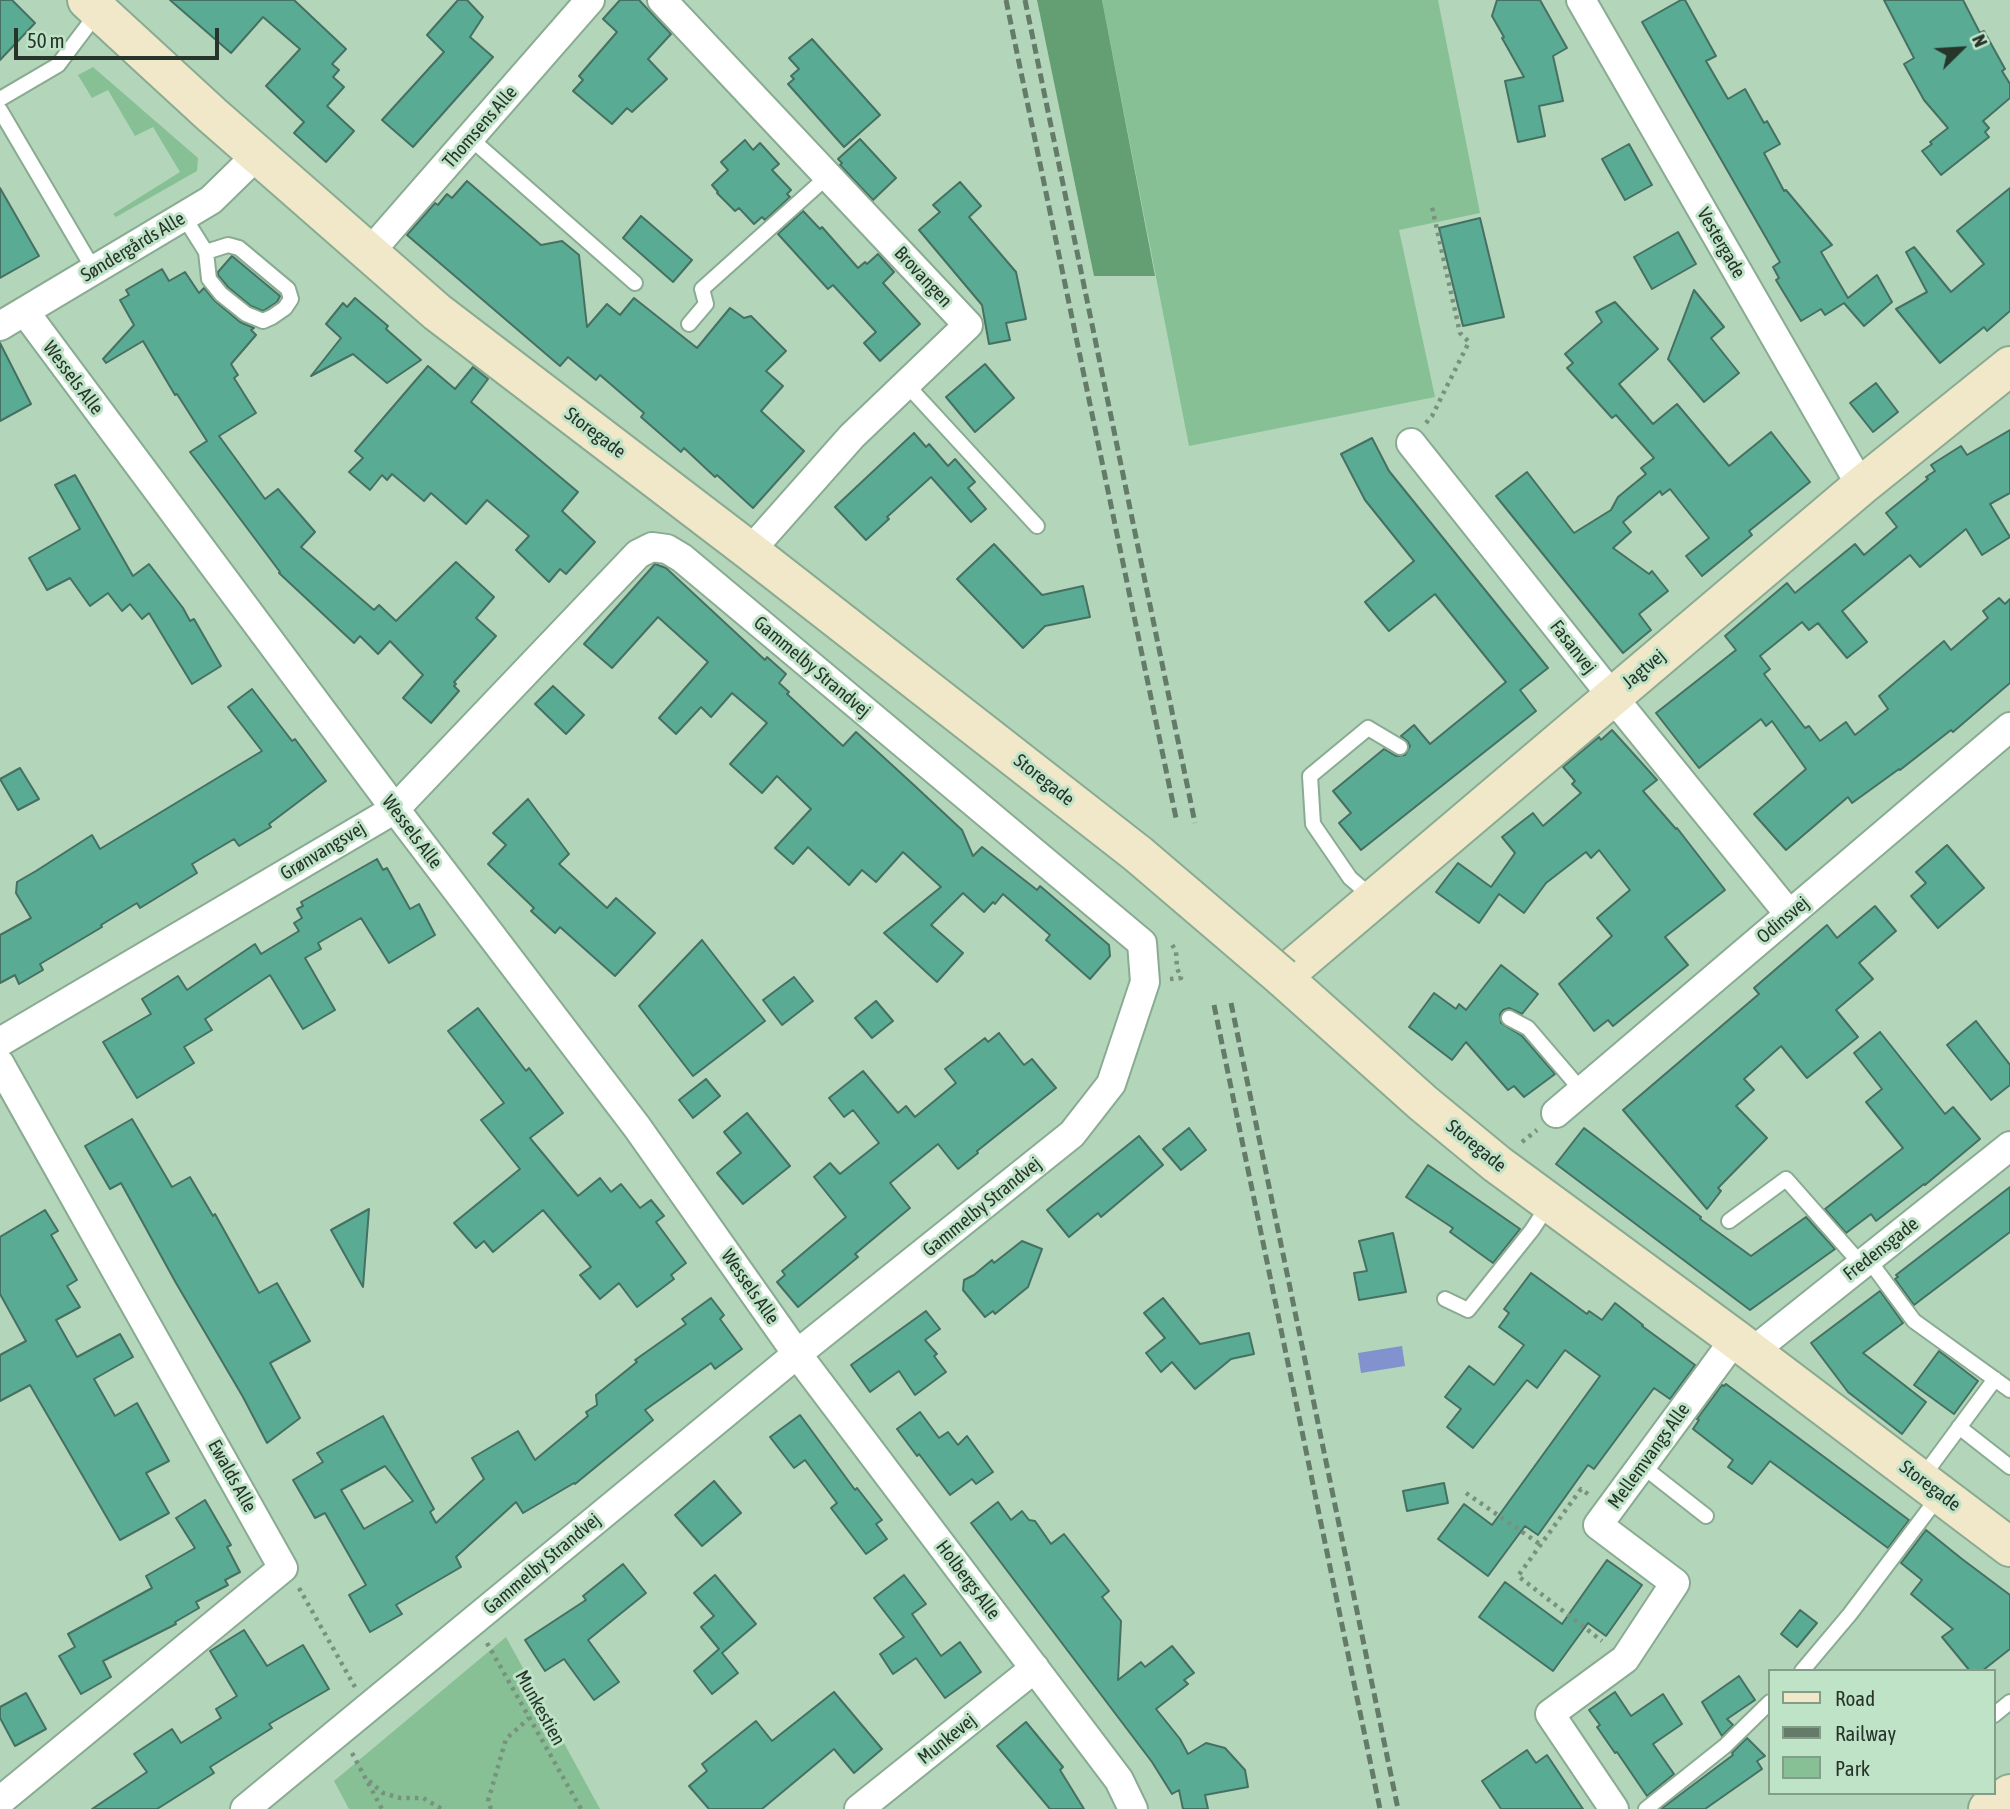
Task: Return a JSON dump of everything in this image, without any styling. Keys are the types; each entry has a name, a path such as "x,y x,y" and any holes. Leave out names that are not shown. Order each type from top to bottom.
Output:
{"street":[{"name":"Thomsens Alle","path":"369,253 590,0"},
{"name":"Brovangen","path":"662,0 968,325 852,436 750,551"},
{"name":"Vestergade","path":"1581,0 1861,486"},
{"name":"Storegade","path":"93,5 257,155 437,312 750,551 1139,854 1423,1103 1497,1164 1743,1345 2010,1547"},
{"name":"Søndergårds Alle","path":"0,326 211,200 257,155"},
{"name":"Wessels Alle","path":"24,312 395,809 637,1127 797,1354"},
{"name":"Jagtvej","path":"1282,977 1861,486 2010,366"},
{"name":"Fasanvej","path":"1411,443 1789,914"},
{"name":"Grønvangsvej","path":"0,1042 395,809 638,554 652,547 659,547"},
{"name":"Gammelby Strandvej","path":"245,1809 797,1354 1072,1135 1111,1084 1145,982 1142,943 682,558 659,547"},
{"name":"Odinsvej","path":"1556,1113 2010,727"},
{"name":"Ewalds Alle","path":"0,1064 284,1568"},
{"name":"Fredensgade","path":"1743,1345 1865,1262 2010,1146"},
{"name":"Mellemvangs Alle","path":"1614,1809 1550,1714 1625,1659 1675,1583 1598,1525 1641,1465 1743,1345"},
{"name":"Holbergs Alle","path":"797,1354 1119,1780 1132,1809"},
{"path":"0,1801 284,1568"},
{"name":"Munkevej","path":"859,1809 1035,1668"}],"lane":[{"path":"0,99 58,65 93,5"},
{"path":"0,110 94,270"},
{"path":"470,138 635,283"},
{"path":"689,324 706,304 702,289 828,177"},
{"path":"184,216 206,252 209,279 221,294 246,314 263,321 279,313 291,299 288,289 239,248 228,245 206,252"},
{"path":"906,384 1037,526"},
{"path":"1373,898 1350,877 1313,824 1310,776 1368,728 1400,747"},
{"path":"1509,1018 1528,1028 1582,1091"},
{"path":"1729,1221 1786,1179 1865,1262 1914,1321 2010,1390"},
{"path":"1445,1299 1468,1310 1532,1230 1549,1203"},
{"path":"1804,1669 1850,1614 1930,1487 1959,1427 1995,1379"},
{"path":"1959,1427 2010,1467"},
{"path":"1641,1465 1706,1516"},
{"path":"1996,1713 2010,1702"},
{"path":"1646,1809 1725,1746 1769,1703"}],"path":[{"path":"1411,443 1432,416 1469,342 1460,333 1432,206"},
{"path":"1497,1164 1556,1113"},
{"path":"1609,1509 1581,1489 1518,1576 1625,1659"},
{"path":"1466,1493 1541,1545"},
{"path":"284,1568 368,1709"},
{"name":"Munkestien","path":"474,1620 581,1809"},
{"path":"491,1809 488,1801 506,1739 529,1718"},
{"path":"341,1731 382,1809"},
{"path":"366,1778 383,1793 400,1798 423,1798 442,1809"}],"green space":[{"path":"1037,0 1102,0 1155,276 1094,276"},
{"path":"1102,0 1438,0 1480,213 1399,230 1435,397 1189,446"},
{"path":"93,67 198,158 197,171 116,217 113,214 180,172 153,127 135,136 108,90 92,98 78,75"},
{"path":"506,1637 600,1809 349,1809 334,1781"}],"water":[{"path":"1402,1346 1405,1366 1361,1373 1358,1353"}],"building":[{"path":"0,0 12,0 35,23 0,60"},
{"path":"170,0 294,0 346,49 332,64 339,70 333,77 344,87 327,106 354,131 326,162 294,133 304,122 266,86 300,49 263,17 231,53"},
{"path":"458,0 467,0 483,17 470,37 493,57 413,147 382,120 444,52 427,35"},
{"path":"620,0 639,0 671,34 648,59 667,79 632,112 627,108 612,124 573,91 583,80 579,76 617,32 603,19"},
{"path":"1497,0 1540,0 1567,48 1553,56 1563,101 1539,106 1545,136 1518,142 1505,81 1524,77 1492,16"},
{"path":"1685,0 1716,56 1706,61 1728,99 1745,89 1764,123 1767,121 1780,144 1764,153 1784,191 1786,190 1832,245 1821,252 1848,298 1877,275 1892,302 1864,326 1844,303 1825,315 1821,309 1801,321 1776,280 1779,278 1773,267 1780,262 1642,22"},
{"path":"1884,0 1963,0 1980,33 1984,31 2005,69 2002,71 2010,84 2010,98 1983,121 1989,128 1985,132 1989,137 1941,175 1922,151 1948,128 1924,100 1904,64 1914,58"},
{"path":"812,39 880,115 844,147 788,84 794,79 791,76 799,69 789,58"},
{"path":"860,139 896,178 873,200 840,165 842,163 838,159"},
{"path":"745,140 753,150 760,143 779,164 772,170 791,190 787,194 790,197 765,220 762,217 754,224 739,208 735,211 712,185 728,170 721,162"},
{"path":"1629,144 1652,185 1625,200 1602,159"},
{"path":"467,181 541,245 562,241 579,255 587,327 607,304 620,315 634,298 697,348 730,308 744,318 751,316 786,351 766,371 783,386 761,411 804,451 753,508 684,448 681,452 641,417 644,413 600,375 596,380 568,357 560,366 407,235 435,203 438,205 447,194 452,198"},
{"path":"960,182 981,206 969,217 1016,272 1026,319 1006,323 1010,340 989,344 982,305 919,230 940,212 933,205"},
{"path":"0,188 39,256 0,278"},
{"path":"2010,188 2010,311 1987,331 1984,327 1940,363 1896,309 1927,292 1906,252 1914,247 1951,292 1984,264 1957,231"},
{"path":"803,211 820,229 822,227 858,268 878,254 894,272 883,283 920,324 880,361 864,343 876,332 833,285 828,289 778,234"},
{"path":"641,216 692,260 673,282 623,238"},
{"path":"1480,218 1504,317 1463,326 1439,228"},
{"path":"1678,232 1696,264 1652,289 1634,257"},
{"path":"232,256 280,296 277,302 263,311 251,306 228,287 218,272"},
{"path":"162,269 169,281 185,272 199,293 204,288 240,322 254,328 251,330 256,335 231,364 238,375 234,378 256,413 219,436 265,499 278,489 315,532 301,547 374,610 379,605 396,621 456,562 494,597 476,618 496,636 454,682 459,691 431,723 403,698 423,675 390,641 378,654 360,636 354,643 279,573 190,452 207,441 177,394 175,395 143,341 106,363 103,359 134,325 120,300 129,295 126,290"},
{"path":"1694,290 1724,327 1711,338 1739,373 1704,402 1668,359"},
{"path":"355,298 388,326 386,329 421,360 387,383 353,354 311,376 341,338 326,324 343,303 347,307"},
{"path":"1615,302 1658,349 1619,384 1653,424 1677,404 1729,466 1771,432 1810,482 1749,531 1752,535 1702,576 1686,556 1709,538 1670,489 1662,495 1660,491 1623,522 1631,532 1613,548 1649,574 1652,571 1668,591 1639,614 1651,630 1623,653 1496,496 1527,472 1574,533 1611,510 1618,497 1646,474 1641,468 1654,458 1616,415 1612,418 1567,368 1573,363 1565,354 1602,322 1596,312"},
{"path":"0,343 31,404 0,421"},
{"path":"985,364 1014,398 975,432 946,397"},
{"path":"428,366 455,389 473,367 488,379 471,402 578,492 562,511 595,542 566,574 560,569 549,582 516,550 529,536 487,500 466,524 431,493 424,501 392,474 387,480 382,475 370,490 349,472 363,458 355,451"},
{"path":"1876,383 1898,412 1873,432 1850,403"},
{"path":"2010,430 2010,493 1990,504 2010,537 1982,555 1966,529 1920,567 1910,555 1842,611 1867,642 1847,658 1818,623 1809,630 1802,622 1760,656 1770,669 1764,674 1805,728 1809,726 1820,741 1846,722 1855,735 1888,709 1879,696 1944,641 1951,650 1988,618 1983,611 1999,598 2005,604 2010,599 2010,683 1953,732 1951,730 1900,770 1852,803 1848,797 1786,850 1754,814 1806,769 1772,721 1766,726 1761,719 1699,768 1656,713 1736,650 1725,636 1787,583 1795,593 1855,544 1864,555 1897,527 1886,513 1928,479 1926,477 1935,471 1931,465 1961,446 1967,455"},
{"path":"914,433 926,447 929,444 948,466 955,459 975,482 968,488 986,509 971,522 931,477 866,540 835,507"},
{"path":"1372,438 1389,471 1548,668 1520,690 1536,711 1361,850 1339,823 1351,813 1333,791 1384,749 1396,756 1405,755 1410,746 1401,736 1414,725 1430,744 1506,682 1435,594 1389,631 1365,602 1414,561 1365,500 1341,454"},
{"path":"75,475 133,576 149,564 190,621 194,619 221,666 192,684 149,613 142,619 130,604 122,611 108,593 90,606 70,578 47,590 29,558 80,529 55,485"},
{"path":"994,544 1042,595 1083,586 1090,617 1045,626 1023,648 957,579"},
{"path":"655,564 666,568 765,660 767,657 786,674 779,683 789,692 787,694 843,746 856,732 916,787 962,830 973,856 982,847 1037,890 1040,886 1109,945 1110,956 1090,979 1046,940 1050,935 1003,894 984,912 963,893 931,925 963,953 937,982 884,933 941,887 903,852 876,882 862,870 849,885 808,847 793,864 775,848 811,809 777,776 762,793 730,764 767,723 732,693 711,717 701,707 676,734 659,718 708,662 658,617 612,668 584,644"},
{"path":"553,686 584,715 566,734 535,704"},
{"path":"252,689 292,741 295,739 326,781 269,824 271,827 239,846 234,839 192,864 197,873 140,908 137,903 101,925 102,927 40,964 43,970 19,984 15,975 0,983 0,935 31,918 16,893 17,882 92,835 100,849 262,751 228,707"},
{"path":"1612,730 1657,780 1643,791 1677,828 1725,890 1665,937 1688,965 1613,1026 1608,1020 1594,1031 1559,984 1612,936 1597,918 1630,890 1599,850 1591,858 1586,852 1546,883 1524,913 1499,894 1479,923 1436,892 1458,863 1491,887 1515,853 1502,837 1533,813 1543,826 1581,793 1572,784 1575,781 1563,767 1599,737 1601,740"},
{"path":"20,768 39,799 18,810 0,779"},
{"path":"528,799 569,854 559,864 607,908 616,898 655,933 615,976 560,927 555,933 531,911 534,908 488,864 506,845 493,833"},
{"path":"1947,845 1984,888 1938,928 1911,896 1926,883 1916,872"},
{"path":"377,859 383,870 387,868 410,909 419,904 435,935 389,963 361,918 318,943 321,949 305,958 335,1010 303,1029 270,975 205,1019 212,1030 184,1047 194,1063 137,1098 103,1042 151,1014 142,999 178,976 187,990 255,944 261,954 299,931 294,923 302,918 297,909 303,906 301,902"},
{"path":"1875,906 1896,931 1859,963 1873,979 1836,1010 1858,1037 1807,1078 1781,1046 1744,1079 1754,1090 1736,1106 1767,1138 1718,1188 1721,1191 1707,1209 1623,1110 1759,994 1754,988 1827,925 1837,938"},
{"path":"702,940 765,1021 693,1076 639,1006"},
{"path":"1501,965 1538,994 1522,1014 1509,1008 1503,1010 1500,1014 1501,1023 1522,1036 1555,1074 1524,1097 1514,1086 1508,1090 1466,1042 1452,1060 1409,1027 1434,993 1456,1009 1459,1004 1466,1010"},
{"path":"794,977 813,1001 782,1025 763,1000"},
{"path":"876,1001 893,1021 872,1038 855,1018"},
{"path":"478,1008 526,1071 529,1068 563,1113 530,1138 578,1196 600,1178 611,1192 621,1184 640,1208 651,1200 664,1216 656,1222 686,1263 671,1275 674,1279 637,1307 619,1283 600,1299 580,1275 591,1267 543,1210 493,1252 484,1241 476,1248 454,1223 520,1169 481,1120 504,1103 448,1031"},
{"path":"1976,1021 2010,1065 2010,1085 1991,1100 1947,1045"},
{"path":"1880,1032 1945,1114 1953,1107 1980,1139 1876,1221 1871,1214 1846,1233 1825,1209 1903,1148 1866,1102 1882,1089 1854,1053"},
{"path":"999,1033 1024,1065 1032,1059 1056,1088 958,1169 938,1144 890,1183 910,1208 855,1254 858,1257 798,1307 777,1282 785,1275 782,1271 846,1217 814,1177 830,1163 840,1174 879,1143 853,1110 844,1117 829,1098 863,1071 898,1113 906,1106 915,1117 956,1083 945,1069 985,1038 988,1042"},
{"path":"706,1079 720,1096 693,1118 679,1100"},
{"path":"747,1113 790,1166 743,1204 717,1173 741,1153 724,1132"},
{"path":"132,1119 172,1187 190,1177 213,1216 215,1214 259,1293 277,1283 310,1341 270,1363 300,1418 267,1443 121,1183 110,1189 85,1146"},
{"path":"1189,1128 1206,1150 1181,1170 1163,1149"},
{"path":"1584,1128 1751,1256 1806,1217 1835,1249 1750,1310 1556,1164"},
{"path":"1139,1136 1163,1165 1101,1217 1098,1213 1069,1237 1047,1210"},
{"path":"1428,1165 1520,1229 1493,1263 1450,1232 1453,1228 1406,1197"},
{"path":"2010,1187 2010,1232 1914,1305 1895,1279 1898,1277 1896,1275"},
{"path":"369,1209 363,1287 331,1230"},
{"path":"45,1210 58,1231 51,1235 77,1280 67,1286 80,1307 56,1320 77,1357 120,1334 133,1357 94,1379 115,1416 137,1403 169,1461 146,1473 169,1513 120,1540 30,1385 0,1401 0,1355 26,1341 0,1294 0,1237"},
{"path":"1393,1233 1406,1292 1359,1300 1354,1273 1367,1271 1359,1241"},
{"path":"1022,1241 1042,1249 1028,1287 995,1314 993,1311 985,1317 963,1290 964,1280 992,1260 994,1263"},
{"path":"1531,1273 1587,1314 1589,1311 1602,1320 1615,1303 1695,1365 1670,1399 1654,1388 1594,1469 1588,1465 1538,1535 1525,1526 1488,1576 1438,1539 1464,1504 1492,1525 1600,1376 1565,1350 1537,1388 1527,1380 1473,1448 1447,1427 1461,1409 1445,1397 1469,1366 1494,1385 1524,1345 1499,1327 1509,1313 1504,1309"},
{"path":"1880,1291 1903,1323 1863,1353 1926,1402 1902,1434 1848,1392 1811,1343"},
{"path":"711,1298 724,1315 720,1319 742,1349 715,1369 711,1363 645,1410 653,1420 575,1484 523,1513 516,1502 456,1557 461,1567 396,1605 402,1614 370,1632 349,1595 366,1585 325,1513 315,1518 293,1480 323,1462 317,1453 383,1416 434,1509 430,1512 436,1523 484,1479 472,1458 518,1431 535,1460 588,1416 586,1412 597,1405 596,1395 637,1362 635,1360 686,1324 682,1319","holes":["385,1466 413,1501 364,1529 341,1490"]},
{"path":"1163,1298 1200,1344 1249,1333 1254,1354 1231,1359 1195,1389 1172,1362 1161,1372 1146,1353 1165,1338 1144,1313"},
{"path":"926,1311 940,1329 925,1340 937,1354 934,1356 946,1372 915,1395 899,1371 870,1392 851,1365"},
{"path":"1939,1351 1978,1381 1954,1414 1914,1385"},
{"path":"1726,1384 1909,1520 1888,1548 1770,1461 1752,1484 1728,1467 1733,1460 1693,1429 1699,1420 1697,1419 1722,1385"},
{"path":"920,1412 939,1438 948,1432 958,1445 967,1436 993,1472 976,1484 972,1479 950,1495 897,1429"},
{"path":"800,1415 855,1490 857,1488 882,1520 876,1524 887,1539 866,1554 831,1508 837,1503 805,1460 794,1468 770,1437"},
{"path":"714,1481 741,1513 702,1546 675,1515"},
{"path":"1444,1483 1448,1503 1407,1511 1403,1491"},
{"path":"205,1500 231,1545 227,1547 240,1572 225,1580 228,1585 196,1602 199,1608 175,1622 176,1624 103,1661 111,1677 81,1694 59,1656 75,1647 68,1634 152,1588 146,1576 195,1548 176,1518"},
{"path":"998,1502 1011,1520 1022,1511 1029,1520 1035,1521 1051,1544 1064,1534 1109,1591 1102,1597 1121,1621 1118,1680 1141,1662 1145,1667 1172,1646 1194,1673 1184,1680 1188,1684 1156,1709 1180,1739 1188,1754 1206,1743 1225,1748 1245,1770 1248,1787 1205,1795 1208,1809 1183,1809 1179,1790 1172,1794 1152,1762 971,1523"},
{"path":"1926,1530 2010,1595 2010,1649 1985,1669 1968,1669 1942,1637 1953,1629 1911,1594 1922,1580 1901,1563"},
{"path":"1607,1560 1642,1585 1606,1636 1588,1623 1553,1671 1479,1617 1505,1582 1562,1624"},
{"path":"623,1564 646,1593 588,1640 619,1682 594,1700 564,1659 545,1671 525,1640 586,1600 583,1596"},
{"path":"715,1575 756,1624 722,1653 738,1673 712,1694 694,1671 719,1649 701,1627 714,1616 694,1593"},
{"path":"904,1575 926,1604 912,1614 941,1656 960,1642 981,1672 945,1698 916,1658 893,1674 880,1654 904,1637 874,1598"},
{"path":"1800,1610 1817,1623 1797,1647 1781,1634"},
{"path":"244,1630 267,1666 303,1645 329,1689 269,1724 272,1728 210,1767 214,1773 157,1809 92,1809 147,1772 134,1754 172,1729 181,1743 221,1718 216,1709 237,1696 210,1651"},
{"path":"1739,1676 1755,1700 1727,1719 1733,1725 1722,1736 1702,1702"},
{"path":"834,1692 882,1749 854,1773 834,1749 762,1809 709,1809 689,1786 707,1771 702,1764 756,1721 772,1741"},
{"path":"1615,1692 1631,1716 1663,1694 1682,1724 1653,1744 1674,1774 1647,1796 1597,1727 1600,1725 1589,1710"},
{"path":"26,1693 46,1729 15,1746 0,1718 0,1707"},
{"path":"1026,1722 1063,1767 1060,1770 1084,1809 1050,1809 997,1746"},
{"path":"1747,1738 1765,1756 1757,1761 1762,1769 1705,1809 1661,1809 1733,1755"},
{"path":"1527,1750 1536,1763 1547,1755 1583,1809 1501,1809 1482,1781"}],"railway":[{"path":"1006,0 1176,818"},
{"path":"1025,0 1195,823"},
{"path":"1231,1003 1398,1809"},
{"path":"1214,1005 1380,1809"}]}
